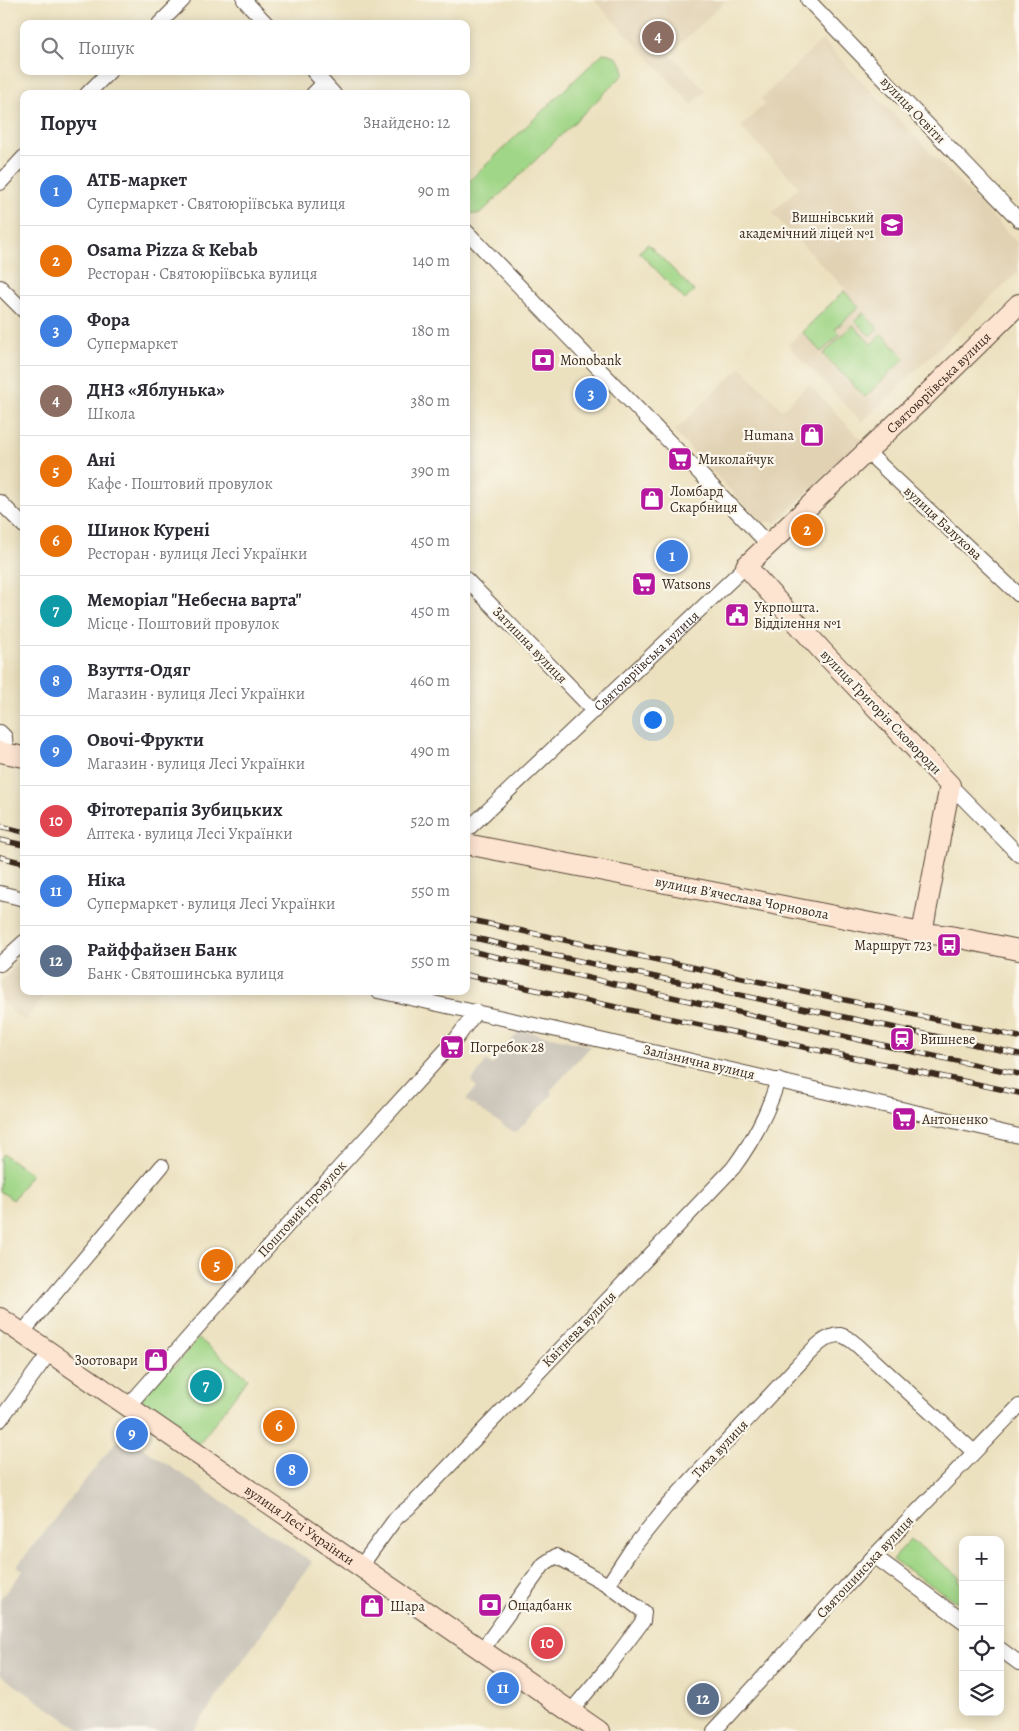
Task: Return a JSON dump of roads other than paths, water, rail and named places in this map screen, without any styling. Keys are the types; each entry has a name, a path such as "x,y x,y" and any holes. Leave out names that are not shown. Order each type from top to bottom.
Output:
{"street":[{"path":"163,20 183,0"},
{"path":"244,0 263,20"},
{"name":"вулиця Освіти","path":"808,0 1019,220"},
{"path":"91,90 106,75"},
{"path":"317,75 330,90"},
{"path":"317,90 324,83"},
{"path":"0,183 20,161"},
{"path":"470,235 768,544"},
{"path":"0,287 20,307"},
{"name":"Святоюріївська вулиця","path":"470,827 867,452 1019,304"},
{"name":"вулиця Балукова","path":"867,452 1019,595"},
{"path":"0,502 20,522"},
{"name":"вулиця Григорія Сковороди","path":"746,566 824,653 1019,855"},
{"name":"Затишна вулиця","path":"470,583 594,711"},
{"path":"0,732 5,737 10,754"},
{"path":"922,933 950,785"},
{"name":"вулиця Вʼячеслава Чорновола","path":"470,845 922,933 950,936 1019,950"},
{"path":"0,893 20,898"},
{"path":"0,964 20,946"},
{"name":"Залізнична вулиця","path":"397,995 1019,1136"},
{"name":"Поштовий провулок","path":"128,1406 316,1193 456,1039 476,1012"},
{"name":"Квітнева вулиця","path":"361,1566 396,1518 413,1504 733,1168 760,1127 778,1080"},
{"path":"22,1333 162,1166"},
{"name":"вулиця Лесі Українки","path":"0,1318 599,1731"},
{"name":"Тиха вулиця","path":"608,1585 631,1550 665,1508 798,1365 817,1346 834,1336 841,1335 857,1345 974,1452"},
{"path":"0,1420 50,1352"},
{"name":"Святошинська вулиця","path":"714,1731 874,1556 1019,1406"},
{"path":"482,1650 544,1564 556,1556 608,1585 644,1612 643,1621 609,1666 571,1711"},
{"path":"874,1556 959,1619"},
{"path":"1004,1652 1019,1663"}],"railway":[{"path":"0,826 20,831"},
{"path":"0,840 20,844"},
{"path":"0,857 20,862"},
{"path":"470,920 1019,1037"},
{"path":"470,937 1019,1054"},
{"path":"470,951 891,1047 1019,1074"},
{"path":"470,976 1019,1093"}],"place":[{"name":"ДНЗ «Яблунька»","path":"658,37"},
{"name":"Вишнівський академічний ліцей №1","path":"892,225"},
{"name":"Monobank","path":"543,360"},
{"name":"Фора","path":"591,394"},
{"name":"Humana","path":"812,435"},
{"name":"Миколайчук","path":"680,459"},
{"name":"Ломбард Скарбниця","path":"652,499"},
{"name":"Osama Pizza & Kebab","path":"807,530"},
{"name":"АТБ-маркет","path":"672,556"},
{"name":"Watsons","path":"644,584"},
{"name":"Укрпошта. Відділення №1","path":"737,615"},
{"name":"Маршрут 723","path":"949,945"},
{"name":"Вишневе","path":"902,1039"},
{"name":"Погребок 28","path":"452,1047"},
{"name":"Антоненко","path":"904,1119"},
{"name":"Ані","path":"217,1265"},
{"name":"Зоотовари","path":"156,1360"},
{"name":"Меморіал \"Небесна варта\"","path":"206,1386"},
{"name":"Шинок Курені","path":"279,1426"},
{"name":"Овочі-Фрукти","path":"132,1434"},
{"name":"Взуття-Одяг","path":"292,1470"},
{"name":"Ощадбанк","path":"490,1605"},
{"name":"Шара","path":"372,1606"},
{"name":"Фітотерапія Зубицьких","path":"547,1643"},
{"name":"Ніка","path":"503,1688"},
{"name":"Райффайзен Банк","path":"703,1699"}]}
